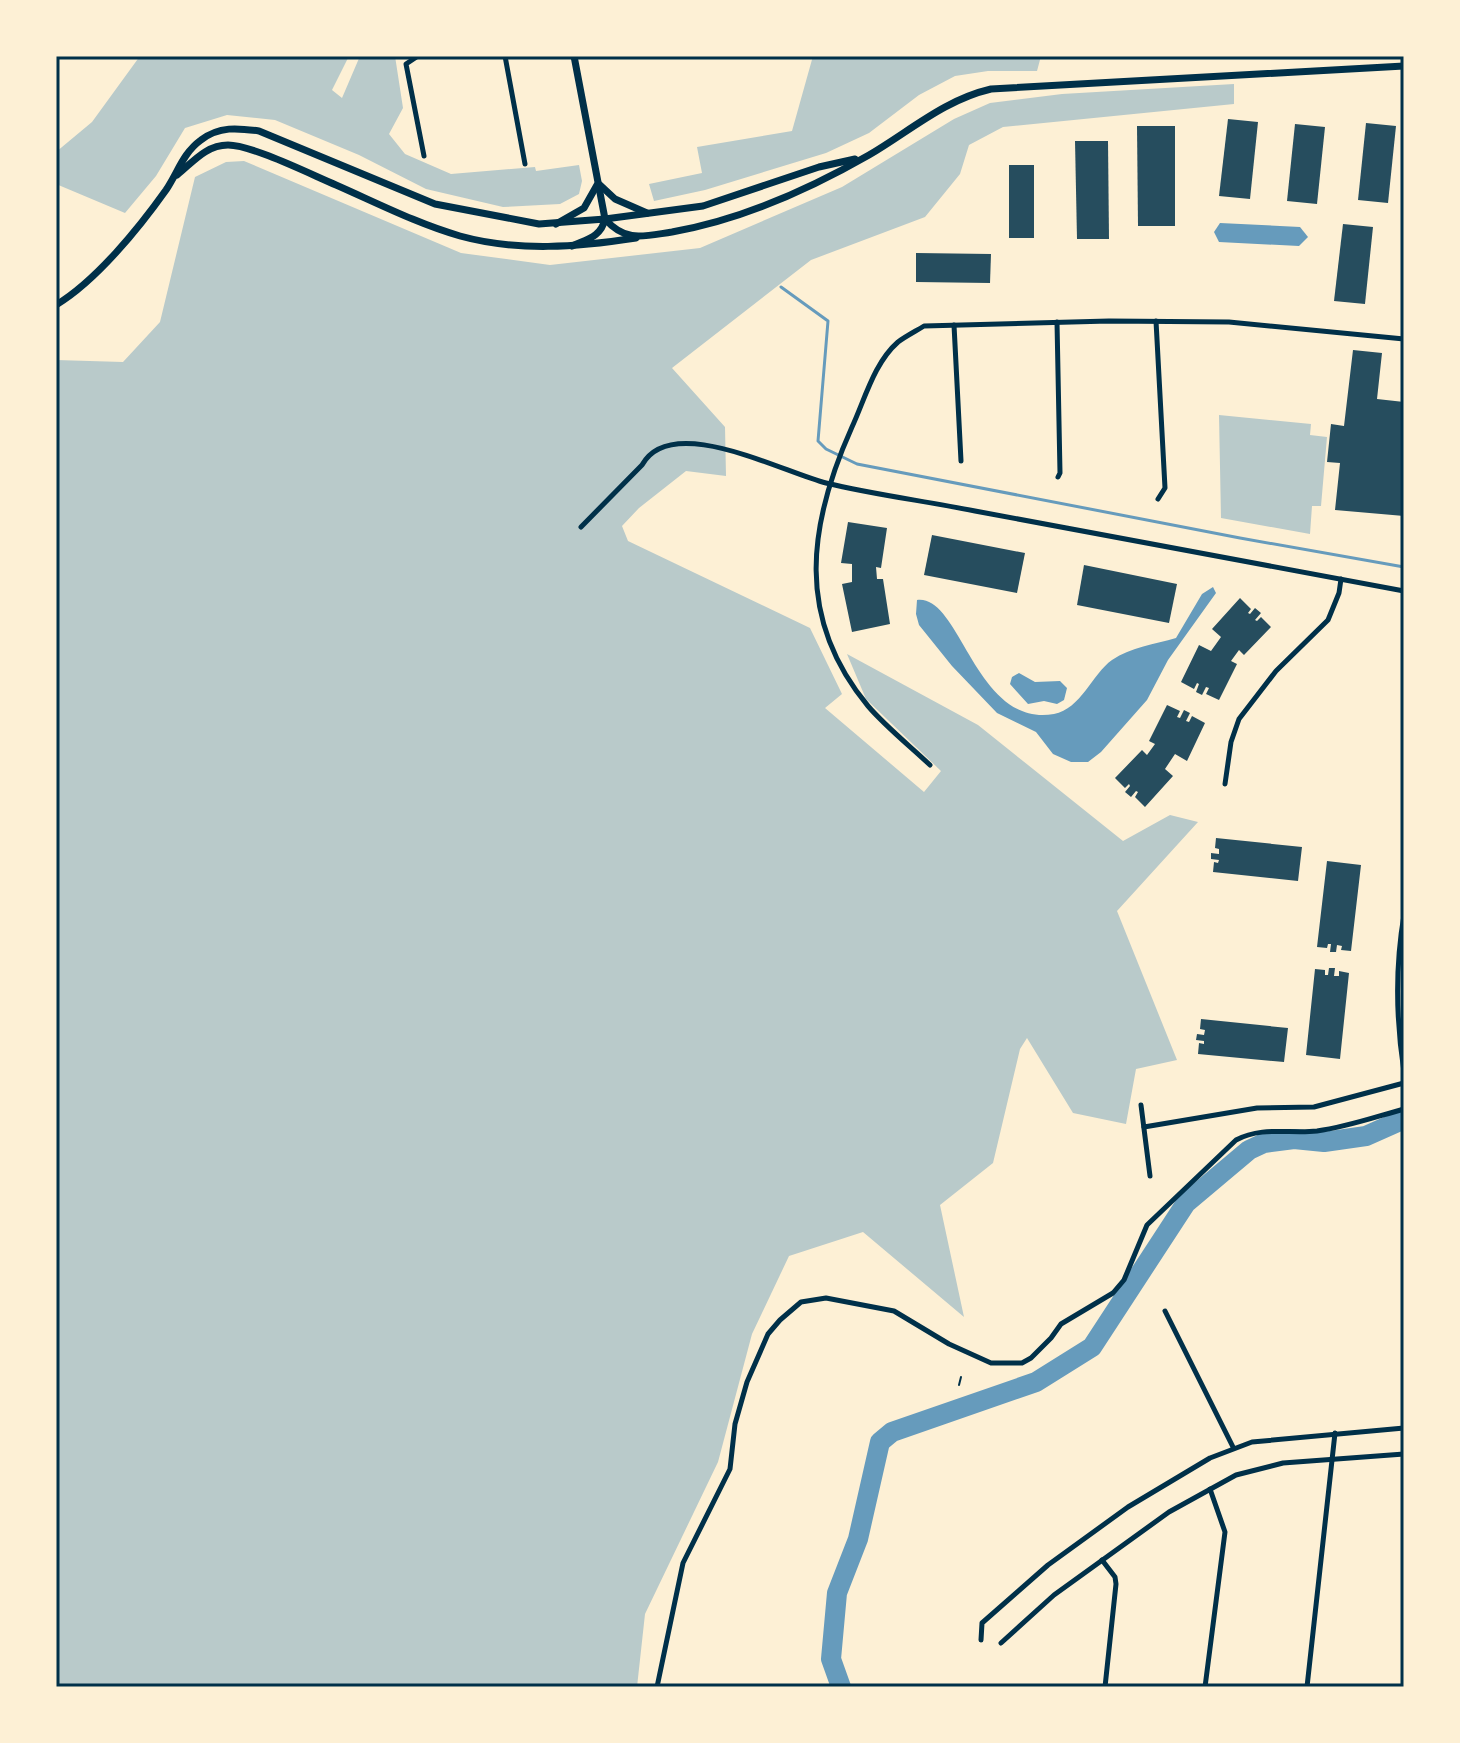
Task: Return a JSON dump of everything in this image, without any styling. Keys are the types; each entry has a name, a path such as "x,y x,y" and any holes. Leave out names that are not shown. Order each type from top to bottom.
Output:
{"main road":[{"path":"572,246 596,236 603,229 605,219 574,56"},
{"path":"175,176 200,154 231,145 299,169 460,236 530,247 572,246 708,226 792,194 866,156 949,102 991,89 1404,66"},
{"path":"56,305 109,259 134,232 175,176 189,151 219,130 238,128 259,131 435,204 514,221 556,224 652,215 703,206 819,167 866,156"},
{"path":"598,183 615,199 652,215"},
{"path":"556,224 584,208 598,183"},
{"path":"605,219 617,230 636,238"}],"street":[{"path":"418,56 406,64 424,156"},
{"path":"505,56 525,164"},
{"path":"1156,321 1165,488 1158,499"},
{"path":"930,765 871,709 845,675 833,652 818,604 814,578 817,535 843,447 883,359 899,341 924,326 1156,321 1229,322 1404,339"},
{"path":"1057,322 1058,477"},
{"path":"954,325 961,461"},
{"path":"581,527 642,465 648,454 681,442 730,452 831,484 1404,591"},
{"path":"1225,784 1231,742 1239,719 1276,671 1328,620 1341,579"},
{"path":"1404,915 1398,981 1404,1072"},
{"path":"1144,1127 1257,1108 1314,1107 1404,1083"},
{"path":"1141,1105 1150,1176"},
{"path":"657,1687 683,1563 730,1469 735,1424 747,1382 768,1334 801,1302 826,1298 894,1311 949,1344 991,1363 1022,1363 1041,1348 1061,1324 1113,1293 1124,1280 1147,1225 1236,1140 1261,1131 1314,1131 1341,1127 1404,1109"},
{"path":"1165,1311 1233,1447"},
{"path":"981,1640 982,1623 1048,1565 1128,1507 1210,1458 1233,1447 1263,1440 1404,1428"},
{"path":"1307,1687 1335,1433"},
{"path":"1001,1643 1054,1595 1169,1512 1236,1475 1271,1466 1404,1454"},
{"path":"1205,1687 1225,1532 1210,1489"},
{"path":"1102,1560 1115,1577 1116,1584 1105,1687"}],"path":[{"path":"959,1385 961,1377"}],"shaded area":[{"path":"140,56 349,56 332,90 342,98 360,56 395,56 403,108 389,134 405,154 451,174 535,167 536,171 579,165 582,181 579,194 560,204 503,207 426,189 359,155 275,120 227,115 185,128 156,176 125,213 56,184 56,152 92,122"},
{"path":"813,56 1041,56 1037,71 988,71 955,76 919,95 869,133 826,153 705,190 654,201 649,184 702,173 697,147 792,131"},
{"path":"1234,84 1234,104 1003,127 969,145 960,174 925,217 811,260 672,368 725,427 726,476 686,471 639,508 622,526 628,541 810,628 842,694 825,708 924,792 941,771 866,699 847,654 978,725 1123,841 1170,815 1198,822 1117,911 1177,1060 1136,1069 1126,1124 1073,1113 1027,1038 1020,1049 993,1163 940,1205 964,1317 863,1232 789,1256 752,1334 718,1462 645,1614 637,1687 56,1687 56,360 123,362 160,322 195,177 226,162 244,161 461,253 550,265 700,248 842,187 954,119 990,103 1062,94"},
{"path":"1219,415 1311,424 1310,435 1327,437 1321,506 1312,506 1310,534 1221,518"}],"water":[{"path":"1220,223 1300,227 1308,237 1299,246 1219,242 1214,232"},
{"path":"1213,587 1216,593 1168,660 1147,700 1101,752 1088,762 1071,762 1053,754 1036,732 997,713 952,666 919,625 916,614 917,600 932,604 946,617 972,660 1005,701 1027,713 1054,714 1072,705 1112,660 1135,649 1176,638 1202,594"},
{"path":"1019,673 1035,682 1060,681 1067,688 1064,700 1057,704 1044,701 1028,704 1010,684 1012,677"}],"building":[{"path":"1228,119 1258,122 1250,199 1219,196"},
{"path":"1366,123 1396,126 1388,203 1358,200"},
{"path":"1295,124 1325,127 1317,204 1287,201"},
{"path":"1137,126 1175,126 1175,226 1138,226"},
{"path":"1075,141 1108,141 1109,239 1077,239"},
{"path":"1009,165 1034,165 1034,238 1009,238"},
{"path":"1343,224 1373,227 1365,304 1334,301"},
{"path":"916,253 991,254 990,283 916,282"},
{"path":"1353,350 1382,353 1377,399 1404,402 1404,516 1335,510 1340,463 1327,462 1331,424 1344,426"},
{"path":"848,522 887,528 881,568 876,567 877,579 883,579 890,624 852,632 842,584 852,582 852,564 841,563"},
{"path":"932,535 1025,553 1017,593 924,575"},
{"path":"1084,565 1177,584 1169,623 1077,605"},
{"path":"1240,598 1251,609 1248,613 1255,608 1261,613 1255,620 1261,617 1271,627 1244,655 1239,650 1231,661 1237,664 1219,700 1206,694 1209,688 1206,687 1202,695 1196,692 1199,684 1194,689 1181,682 1199,645 1211,651 1221,637 1212,629"},
{"path":"1167,705 1180,711 1177,717 1180,718 1184,710 1190,713 1186,721 1189,722 1192,716 1205,723 1187,761 1175,754 1165,769 1173,776 1145,807 1135,797 1138,792 1131,797 1125,792 1129,784 1125,788 1115,778 1142,750 1147,755 1155,744 1149,741"},
{"path":"1216,838 1302,847 1298,881 1213,872 1214,862 1218,863 1219,860 1211,859 1211,853 1219,854 1219,849 1215,848"},
{"path":"1327,861 1361,865 1351,951 1341,950 1342,946 1337,945 1336,952 1330,952 1331,944 1327,948 1317,947"},
{"path":"1329,968 1335,968 1334,976 1339,976 1339,971 1349,973 1340,1059 1306,1055 1315,969 1325,970 1325,975 1328,975"},
{"path":"1201,1019 1288,1028 1284,1062 1198,1054 1199,1043 1204,1044 1204,1041 1196,1040 1197,1034 1204,1035 1205,1030 1200,1029"}],"waterway":[{"path":"781,287 828,321 818,441 826,449 857,464 1404,567"},
{"path":"841,1687 831,1659 837,1593 858,1539 880,1442 892,1432 1036,1382 1092,1347 1186,1203 1249,1150 1264,1143 1294,1139 1324,1142 1366,1136 1402,1120"}]}
